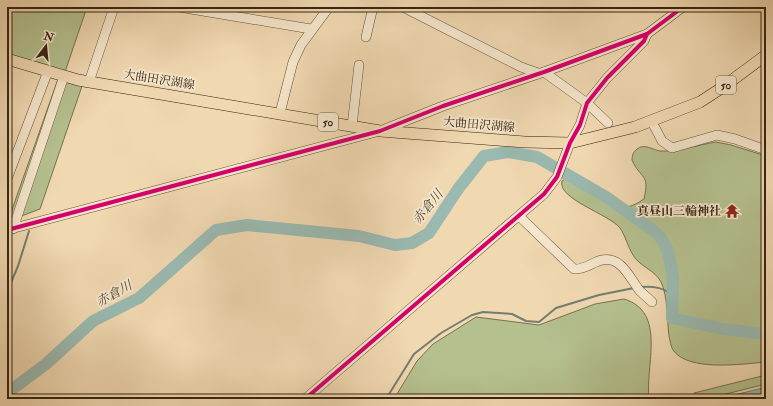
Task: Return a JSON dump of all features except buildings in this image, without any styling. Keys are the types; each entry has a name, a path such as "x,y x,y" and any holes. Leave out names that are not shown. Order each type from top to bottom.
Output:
{"main road":[{"name":"大曲田沢湖線","path":"7,59 89,82 380,131 525,142 570,143 652,122 700,102 766,55"}],"street":[{"path":"89,82 114,7"},
{"path":"179,7 311,29"},
{"path":"280,113 293,62 311,29 329,7"},
{"path":"366,37 373,7"},
{"path":"404,7 521,67 541,73 586,104 608,123"},
{"path":"10,230 380,131 443,106 541,73 647,34 676,10 683,7"},
{"path":"305,399 544,194 557,177 570,143 580,125 586,104 607,78 644,41 647,34"},
{"path":"352,126 359,65"},
{"path":"7,179 48,71"},
{"path":"10,230 64,76"},
{"path":"652,122 662,141 672,148 717,135 766,150"},
{"path":"519,216 574,269 579,270 601,260 609,259 617,262 640,291 652,302"}],"green space":[{"path":"7,7 87,7 65,72 7,54"},
{"path":"58,79 82,86 40,209 8,221"},
{"path":"716,142 766,156 766,362 716,365 703,364 680,357 673,350 671,345 665,294 661,282 655,274 636,259 631,252 620,228 606,217 575,200 567,194 563,188 562,181 565,179 575,183 612,206 632,206 644,199 646,191 644,177 632,160 633,154 637,149 640,147 646,147 660,151 667,151"},
{"path":"624,299 637,306 645,315 650,327 651,356 649,399 394,399 417,361 433,344 476,317 539,325 595,304"},
{"path":"766,375 766,384 706,399 698,399 694,393"}],"water":[{"path":"766,387 766,399 719,399"}],"waterway":[{"name":"赤倉川","path":"7,393 46,364 93,321 139,298 216,230 247,225 359,236 395,245 412,243 429,233 458,189 484,156 508,152 537,157 606,197 654,231 661,238 668,251 673,277 672,318 723,329 766,334"},
{"path":"7,292 18,266 29,231"},
{"path":"640,287 662,289 674,297"},
{"path":"386,399 414,354 441,333 472,315 483,312 512,314 526,321 539,322 556,308 599,295 634,288"}],"cycle path":[{"path":"7,230 380,131 443,106 544,72 647,34 683,7"},
{"path":"305,399 544,194 557,177 570,143 580,125 587,103 607,78 644,41 647,34"}],"place":[{"name":"真昼山三輪神社","path":"732,211"}]}
